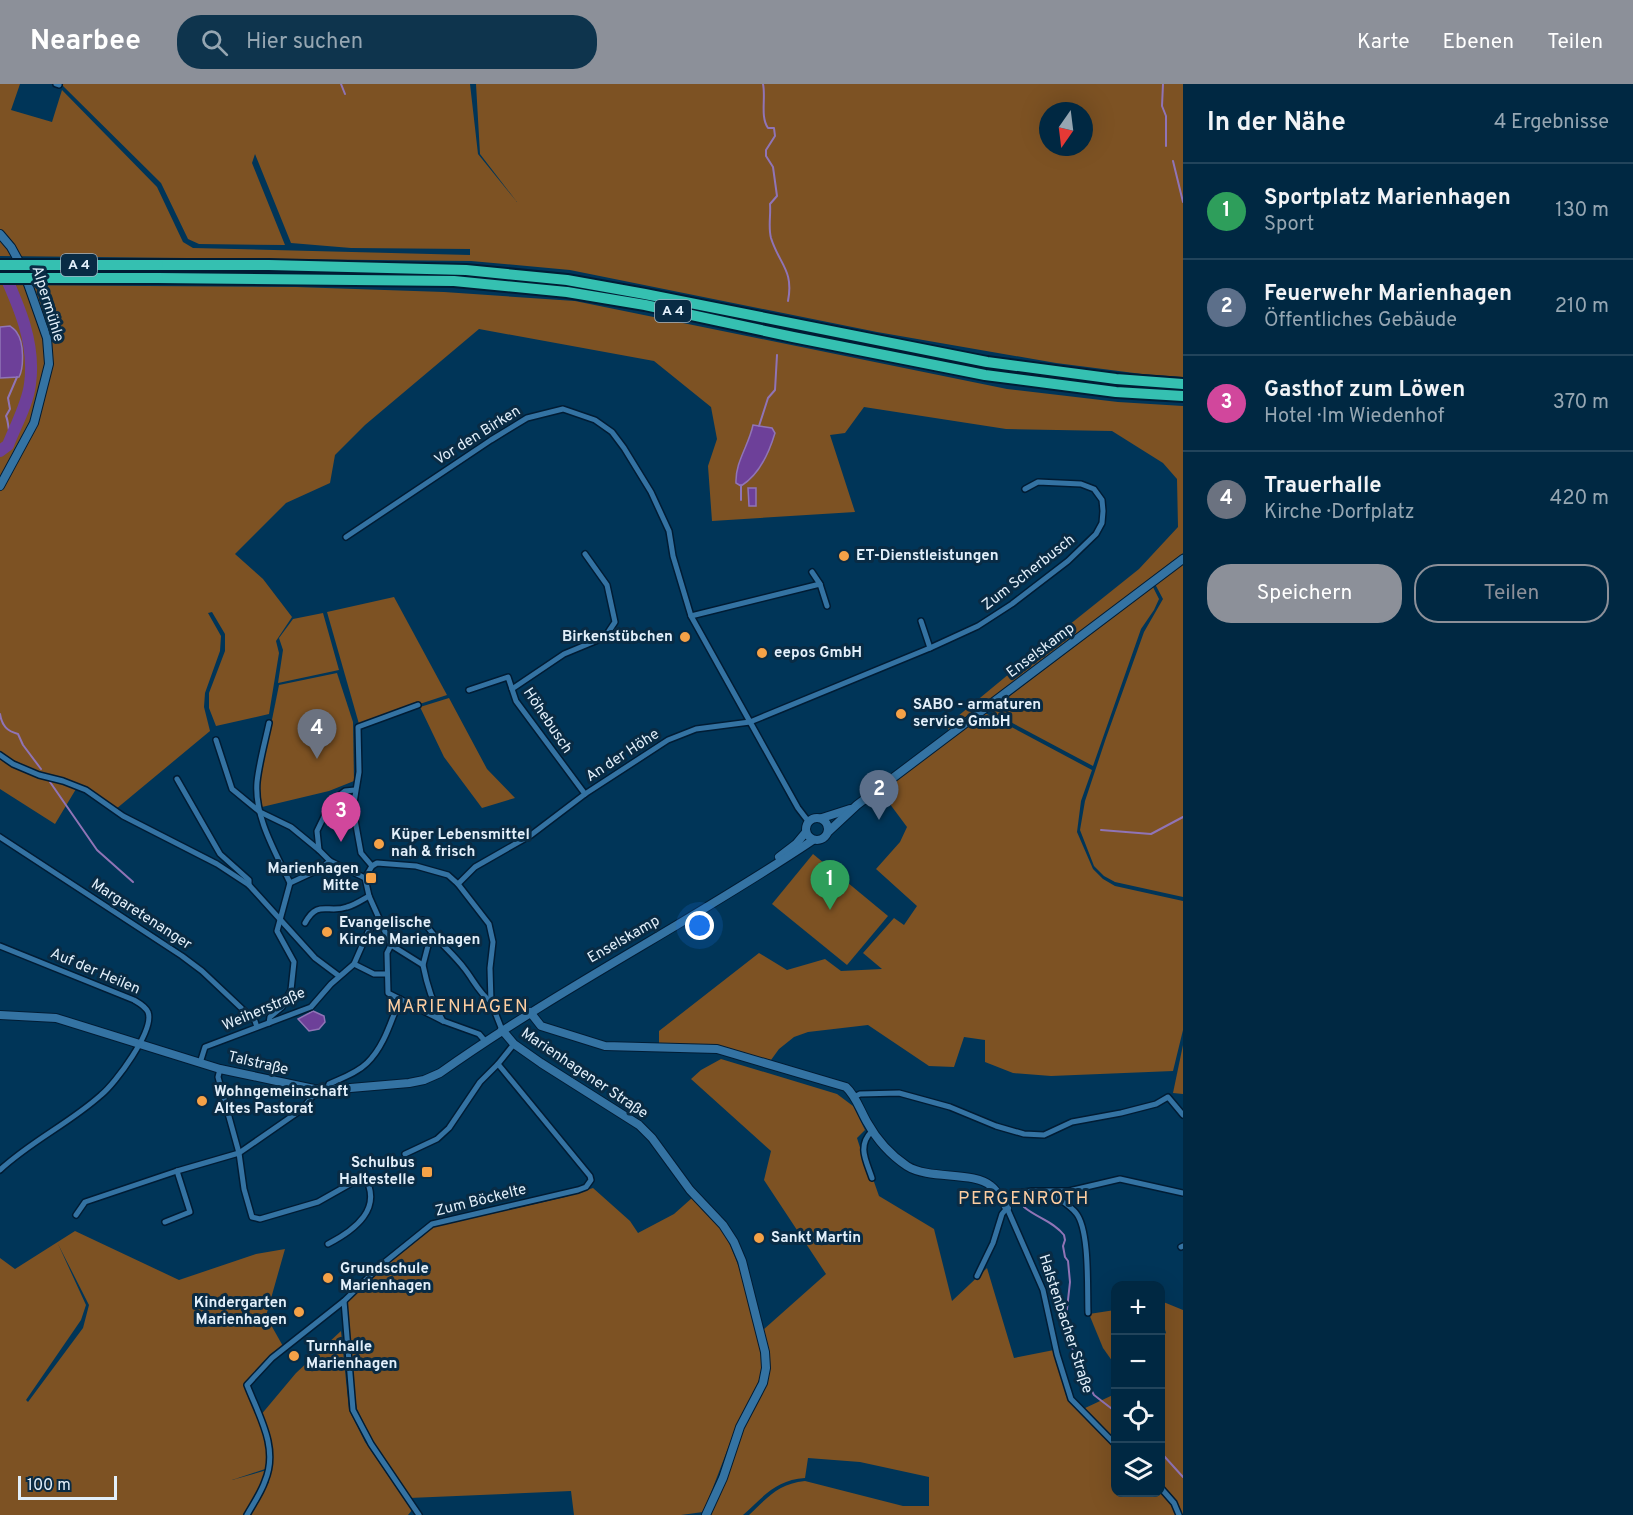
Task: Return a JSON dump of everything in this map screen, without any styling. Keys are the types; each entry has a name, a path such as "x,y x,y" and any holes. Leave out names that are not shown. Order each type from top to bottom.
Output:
{"highway":[{"name":"A 4","path":"0,265 269,265 466,270 567,280 987,362 1116,379 1183,384"},
{"name":"A 4","path":"0,278 454,281 567,292 645,305 793,338 985,375 1116,392 1183,396"}],"main road":[{"name":"Alpermühle","path":"0,234 11,247 22,267 46,338 49,364 34,423 0,486"},
{"name":"Enselskamp","path":"502,1030 813,840 822,839 857,805 1183,559"},
{"name":"Enselskamp","path":"808,821 841,813 857,805"},
{"path":"822,818 828,824 828,832"},
{"path":"808,821 806,832 813,840"},
{"name":"Enselskamp","path":"759,873 796,844 806,832"},
{"path":"530,1012 541,1026 605,1046 717,1049 846,1087 854,1097"},
{"name":"Talstraße","path":"0,1015 56,1018 220,1069 327,1090 424,1080 440,1073 502,1030"},
{"name":"Marienhagener Straße","path":"502,1030 514,1044 558,1075 639,1125 652,1138 690,1190 723,1225 742,1261 760,1330 766,1368 763,1383 740,1427 723,1478 706,1515"},
{"name":"Halstenbacher Straße","path":"854,1097 883,1147 909,1167 946,1177 975,1179 990,1185 1007,1208"}],"street":[{"name":"Vor den Birken","path":"346,537 527,418 563,410 595,420 612,432 651,492 669,531 691,616 750,722"},
{"name":"Zum Scherbusch","path":"750,722 978,626 1012,604 1068,561 1096,534 1102,523 1102,500 1094,489 1081,484 1038,483 1025,489"},
{"name":"Höhebusch","path":"512,689 564,654 605,637 615,622 607,585 585,554"},
{"path":"812,572 820,584 827,606"},
{"path":"691,616 820,584"},
{"path":"921,621 930,648"},
{"name":"Höhebusch","path":"469,690 508,677 516,701 585,794"},
{"path":"418,705 358,727 359,760 352,809 361,853 372,866 365,878 369,896 391,945 423,965"},
{"path":"750,722 798,808 808,821"},
{"name":"An der Höhe","path":"458,884 475,867 531,835 585,794 668,740 696,729 750,722"},
{"path":"269,723 257,785 260,812 290,883 277,932 294,962 291,990 282,1007 270,1017 269,1023"},
{"path":"216,740 232,789 260,812 291,827 330,861 365,878"},
{"path":"0,755 13,764 39,775 86,790 123,816 217,864 249,885 315,958 339,976 354,964 371,927 381,921 423,920 431,934 463,966 484,997 491,1002"},
{"path":"177,779 220,854 249,880 249,885"},
{"path":"319,850 317,831 331,802 345,790 356,790"},
{"name":"Margaretenanger","path":"0,837 182,956 233,1000 255,1021 257,1027"},
{"path":"290,883 320,869 330,861"},
{"name":"Marienhagener Straße","path":"372,866 377,863 416,866 448,875 458,884 489,924 492,932 491,1002 502,1030"},
{"path":"306,923 309,916 320,908 346,908 369,896"},
{"path":"431,934 423,965 434,1006 442,1021"},
{"path":"391,945 387,953 388,993 442,1021 479,1034 485,1041"},
{"name":"Auf der Heilen","path":"0,946 142,1005 148,1012 148,1021 140,1043"},
{"path":"354,964 374,974 386,974"},
{"name":"Weiherstraße","path":"200,1063 205,1047 311,1007 339,976"},
{"path":"327,1090 329,1084 352,1074 369,1061 385,1038 400,999"},
{"path":"0,1170 104,1093 140,1043"},
{"path":"405,1154 437,1138 449,1128 480,1082 514,1044"},
{"name":"Zum Böckelte","path":"248,1515 266,1480 271,1452 265,1429 247,1385 272,1358 344,1301 380,1266 432,1224 578,1190 589,1184 590,1176 498,1064"},
{"path":"220,1069 218,1077 239,1153 244,1189 252,1216 260,1219 318,1202 364,1176 370,1187 372,1202 364,1217 346,1234 328,1244"},
{"path":"76,1215 85,1202 239,1153 301,1110 312,1097 314,1089"},
{"path":"854,1097 860,1094 899,1093 950,1107 996,1126 1024,1134 1044,1135 1072,1122 1156,1104 1168,1097 1183,1115"},
{"path":"872,1131 863,1142 872,1178"},
{"path":"165,1222 190,1212 177,1171"},
{"path":"976,1276 993,1244 1002,1214 1007,1208 1006,1199 1012,1194 1032,1191 1070,1191 1120,1179 1183,1193"},
{"path":"1050,1192 1077,1214 1083,1231 1087,1260 1088,1313"},
{"name":"Halstenbacher Straße","path":"1007,1208 1043,1290 1057,1354 1071,1399 1114,1443"},
{"path":"344,1301 353,1410 371,1444 419,1515"},
{"path":"1165,1492 1174,1503 1179,1515"}],"shaded area":[{"path":"0,84 20,84 11,110 52,122 62,90 157,187 183,242 193,248 470,255 470,249 351,248 291,243 255,154 252,163 285,245 199,244 188,239 161,183 61,84 470,84 478,154 517,202 480,154 476,84 1183,84 1183,377 1056,363 877,332 570,270 471,261 0,256"},
{"path":"0,285 296,287 444,292 575,301 1007,389 1118,402 1183,406 1183,553 950,732 946,726 1139,569 1178,527 1177,479 1163,463 1112,431 1006,429 864,407 845,433 830,435 855,512 712,521 708,466 717,439 711,407 654,361 479,329 365,425 335,455 330,483 286,503 235,554 263,579 292,617 276,641 279,653 269,714 216,726 209,708 209,693 225,651 225,634 212,612 208,613 221,636 220,651 205,693 204,707 210,731 116,809 78,786 37,772 76,789 55,824 0,789"},
{"path":"10,326 21,342 22,368 19,377 0,378 0,327"},
{"path":"753,425 772,428 775,433 762,463 753,476 741,486 736,483 736,475"},
{"path":"748,488 756,488 756,506 749,506"},
{"path":"1183,562 1183,897 1115,882 1104,876 1094,866 1080,830 1085,801 1144,632 1163,599 1155,584"},
{"path":"1153,587 1159,599 1141,629 1093,766 990,711"},
{"path":"394,597 447,695 359,724 327,612"},
{"path":"323,613 339,670 278,683 283,650 279,638 293,619"},
{"path":"337,673 353,722 354,781 329,791 262,807 259,784 279,685"},
{"path":"449,698 487,769 515,798 482,808 444,757 420,707"},
{"path":"985,713 1092,770 1081,801 1077,832 1093,869 1103,879 1115,886 1183,901 1183,1030 1173,1071 1051,1076 1013,1073 985,1062 985,1040 964,1037 954,1067 929,1066 868,1025 808,1032 794,1037 779,1049 771,1060 715,1046 659,1046 659,1031 759,953 787,970 825,959 841,971 882,969 863,953 894,918 904,925 917,906 876,869 900,842 907,827 881,792"},
{"path":"813,854 888,916 847,965 772,904"},
{"path":"313,1011 324,1016 325,1022 319,1029 309,1031 298,1019"},
{"path":"1183,1045 1183,1094 1173,1093"},
{"path":"721,1059 837,1094 853,1106 865,1130 857,1138 870,1179 873,1179 879,1196 934,1229 952,1301 987,1268 1014,1358 1054,1350 1070,1399 1083,1409 1111,1396 1111,1497 1165,1497 1165,1303 1183,1310 1183,1515 749,1515 780,1488 805,1481 903,1506 929,1506 929,1477 860,1462 808,1458 805,1478 795,1479 778,1486 764,1495 743,1515 710,1515 721,1491 741,1428 767,1380 763,1330 826,1274 764,1180 771,1151 691,1079 701,1070"},
{"path":"593,1188 630,1221 638,1233 674,1214 692,1198 721,1228 742,1275 755,1318 762,1355 762,1368 758,1383 736,1427 703,1512 681,1515 574,1515 571,1491 409,1498 373,1442 357,1409 349,1365 345,1301 434,1227 565,1197"},
{"path":"75,1231 179,1280 256,1254 285,1249 266,1316 284,1348 247,1385 260,1416 296,1373 341,1331 349,1410 365,1442 412,1510 408,1515 250,1515 269,1482 268,1468 232,1480 267,1470 265,1480 246,1515 0,1515 0,1258 15,1269","holes":["58,1244 89,1305 83,1328 28,1402 26,1400 81,1320 86,1305"]},
{"path":"1111,1311 1111,1359 1103,1348 1089,1314"}],"waterway":[{"path":"341,84 345,94"},
{"path":"763,84 764,118 768,128 774,128 775,136 766,150 766,156 773,167 777,196 770,204 770,234 787,274 788,301"},
{"path":"1163,84 1162,106 1166,116 1166,146"},
{"path":"1173,161 1183,202"},
{"path":"0,264 24,322 31,368 29,391 24,407 8,445 0,451"},
{"path":"759,426 768,398 775,390 777,355"},
{"path":"11,438 6,416 10,409 8,398 17,377"},
{"path":"741,485 741,500"},
{"path":"0,714 4,725 8,730 18,734 23,745 41,769"},
{"path":"50,782 97,850 133,882"},
{"path":"1101,830 1151,834 1183,817"},
{"path":"1024,1207 1055,1226 1064,1235 1063,1246 1068,1261 1070,1282 1065,1327 1074,1353 1073,1362 1079,1366 1083,1381 1087,1382 1094,1395 1111,1408"},
{"path":"1165,1457 1183,1477"}],"place":[{"name":"ET-Dienstleistungen","path":"844,556"},
{"name":"Birkenstübchen","path":"685,637"},
{"name":"eepos GmbH","path":"762,653"},
{"name":"SABO - armaturen service GmbH","path":"901,714"},
{"name":"Trauerhalle","path":"317,759"},
{"name":"Feuerwehr Marienhagen","path":"879,820"},
{"name":"Gasthof zum Löwen","path":"341,842"},
{"name":"Küper Lebensmittel nah & frisch","path":"379,844"},
{"name":"Marienhagen Mitte","path":"371,878"},
{"name":"Sportplatz Marienhagen","path":"830,910"},
{"name":"Evangelische Kirche Marienhagen","path":"327,932"},
{"name":"Wohngemeinschaft Altes Pastorat","path":"202,1101"},
{"name":"Schulbus Haltestelle","path":"427,1172"},
{"name":"Sankt Martin","path":"759,1238"},
{"name":"Grundschule Marienhagen","path":"328,1278"},
{"name":"Kindergarten Marienhagen","path":"299,1312"},
{"name":"Turnhalle Marienhagen","path":"294,1356"}],"district":[{"name":"MARIENHAGEN","path":"458,1007"},
{"name":"PERGENROTH","path":"1024,1199"}]}
